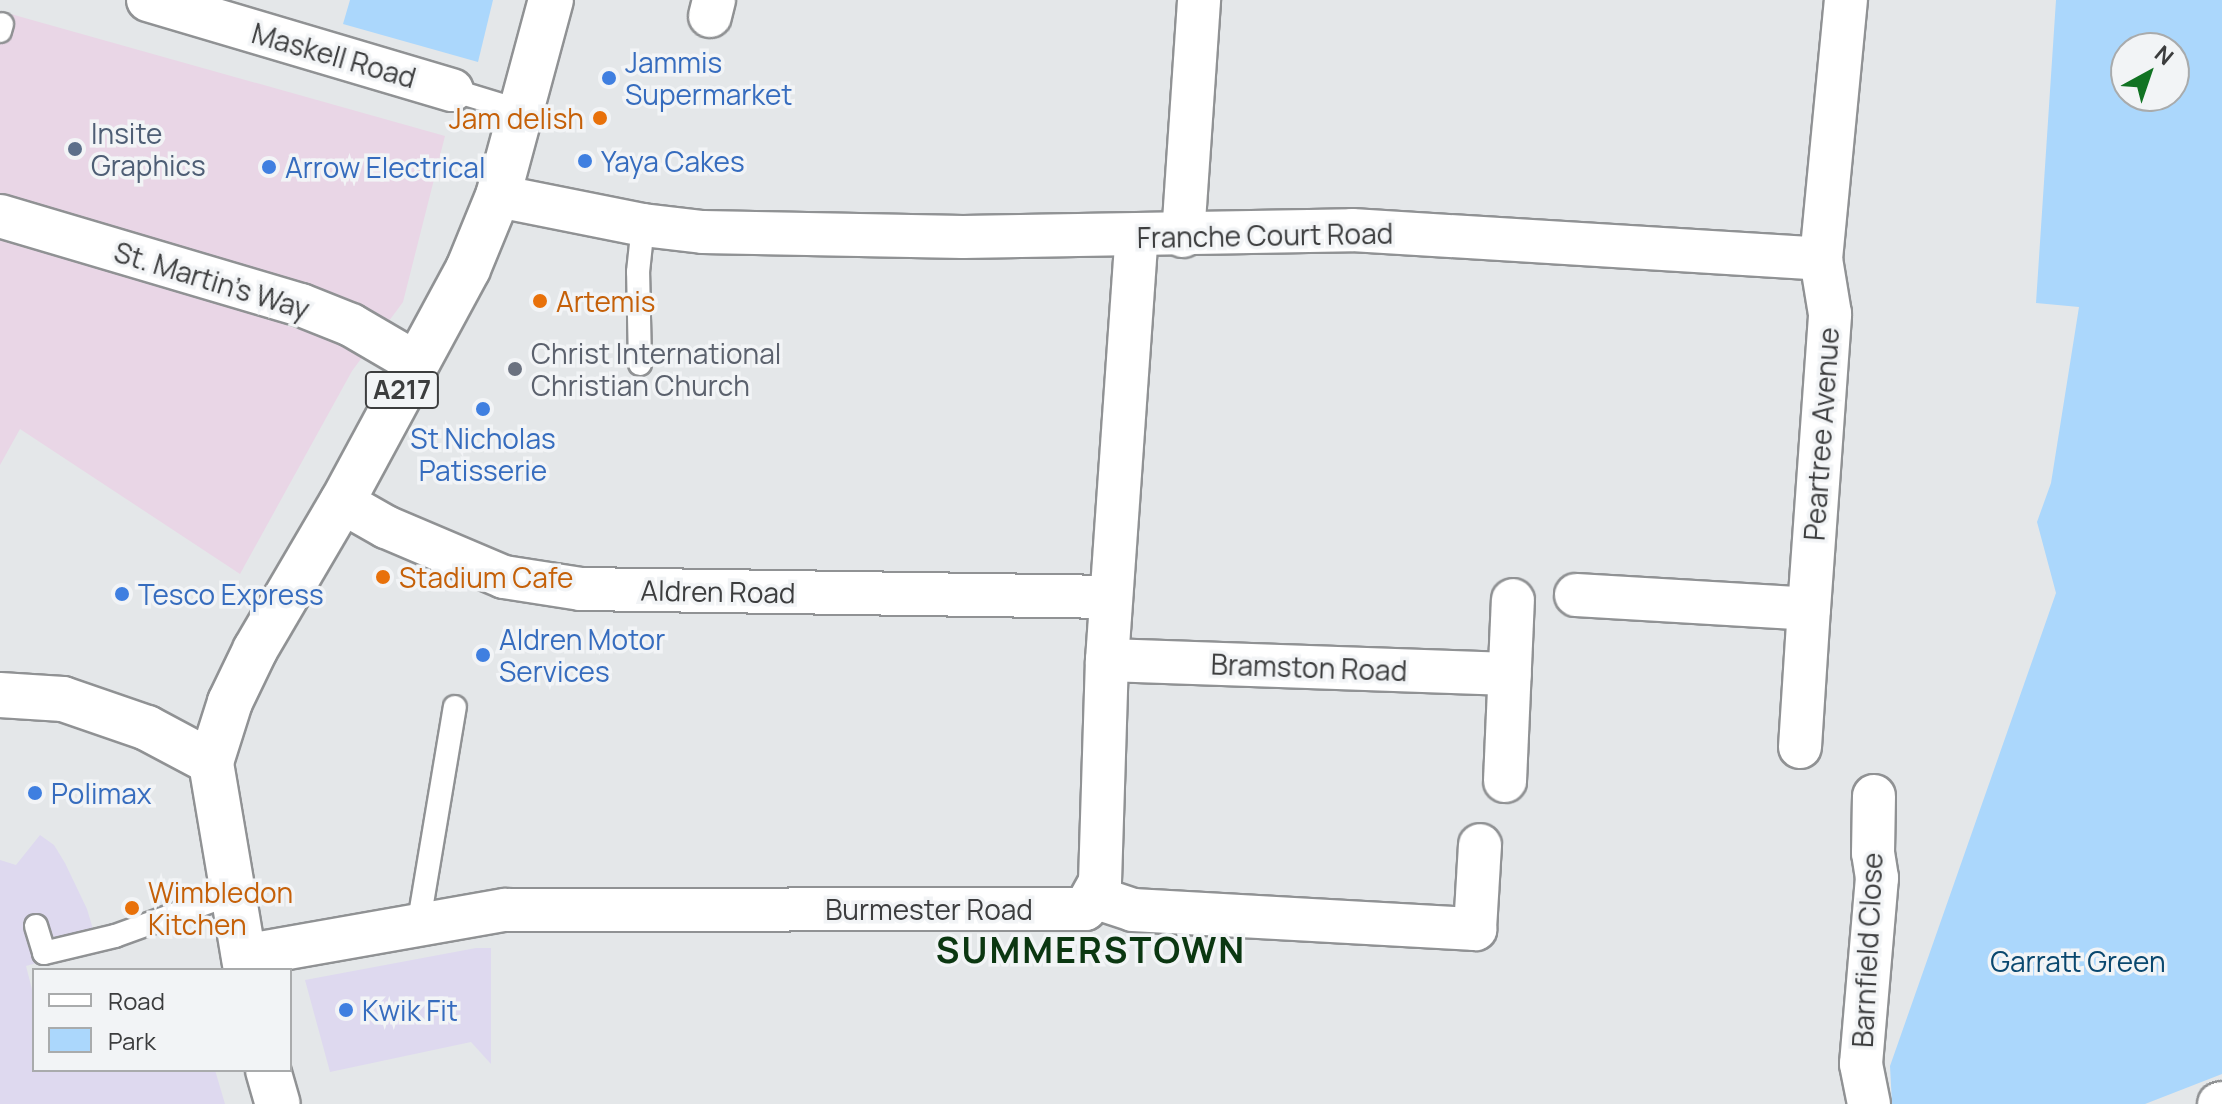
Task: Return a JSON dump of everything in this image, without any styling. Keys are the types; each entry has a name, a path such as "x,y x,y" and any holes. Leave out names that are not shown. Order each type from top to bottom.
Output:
{"main road":[{"name":"A217","path":"244,963 211,762 230,702 255,650 342,502 468,269 498,196 551,0"},
{"path":"0,695 63,699 147,728 211,762"},
{"path":"269,1072 278,1104"}],"street":[{"path":"1183,236 1199,0"},
{"path":"1821,259 1846,0"},
{"name":"Maskell Road","path":"161,2 452,90"},
{"name":"Franche Court Road","path":"498,196 643,225 703,232 963,237 1183,236 1352,230 1821,259"},
{"name":"St. Martin's Way","path":"0,216 301,305 351,325 416,363"},
{"path":"1137,236 1107,660 1100,882 1094,897 1133,910 1475,929 1480,845"},
{"name":"Peartree Avenue","path":"1800,747 1830,314 1821,259"},
{"name":"Aldren Road","path":"342,502 386,527 504,577 581,589 1111,597"},
{"path":"1576,595 1809,609"},
{"path":"1505,781 1513,600"},
{"name":"Bramston Road","path":"1107,660 1510,674"},
{"name":"Barnfield Close","path":"1869,1104 1861,1064 1877,878 1873,853 1874,796"},
{"name":"Burmester Road","path":"244,963 505,910 1077,911 1085,909 1094,897"}],"lane":[{"name":"Maskell Road","path":"452,90 521,111"},
{"path":"640,364 638,272 643,225"},
{"path":"418,927 455,707"},
{"path":"36,926 44,953 115,936 231,894"}],"shaded area":[{"path":"0,11 445,136 403,302 352,371 240,574 20,429 0,465"},
{"path":"40,835 54,845 87,909 98,946 26,966 32,989 32,1072 216,1072 225,1104 0,1104 0,860 16,865"},
{"path":"476,948 491,948 491,1064 471,1042 330,1072 305,980"}],"green space":[{"path":"350,0 493,0 478,62 343,24"},
{"name":"Garratt Green","path":"2056,0 2222,0 2222,1074 2145,1104 1892,1104 1890,1066 2056,593 2037,522 2051,483 2079,307 2036,303"}],"place":[{"name":"Jammis Supermarket","path":"609,78"},
{"name":"Jam delish","path":"600,118"},
{"name":"Insite Graphics","path":"75,149"},
{"name":"Yaya Cakes","path":"585,161"},
{"name":"Arrow Electrical","path":"269,167"},
{"name":"Artemis","path":"540,301"},
{"name":"Christ International Christian Church","path":"515,369"},
{"name":"St Nicholas Patisserie","path":"483,409"},
{"name":"Stadium Cafe","path":"383,577"},
{"name":"Tesco Express","path":"122,594"},
{"name":"Aldren Motor Services","path":"483,655"},
{"name":"Polimax","path":"35,793"},
{"name":"Wimbledon Kitchen","path":"132,908"},
{"name":"Kwik Fit","path":"346,1010"}],"district":[{"name":"SUMMERSTOWN","path":"1091,950"}]}
